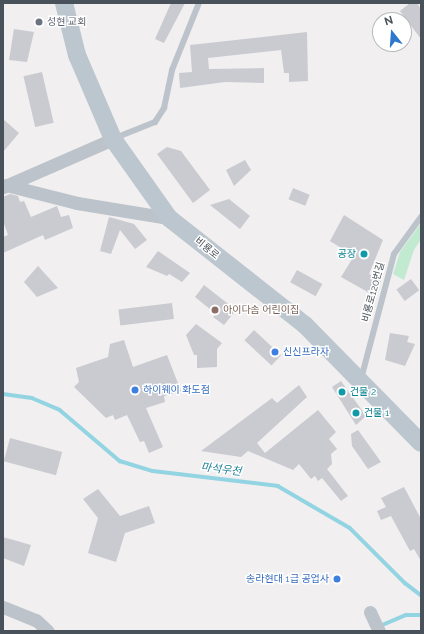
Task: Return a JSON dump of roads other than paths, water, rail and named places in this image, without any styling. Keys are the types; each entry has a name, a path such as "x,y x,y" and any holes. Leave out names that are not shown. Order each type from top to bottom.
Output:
{"main road":[{"name":"비룡로","path":"64,3 77,55 113,139 169,218 305,325 420,440"}],"street":[{"path":"4,186 113,139"},
{"path":"4,186 77,203 169,218"},
{"path":"3,607 36,620 48,631"}],"lane":[{"path":"113,139 155,122 164,108 172,70 199,3"},
{"name":"비룡로120번길","path":"361,380 394,254 421,217"}],"waterway":[{"name":"마석우천","path":"3,394 32,398 60,410 120,461 153,471 278,486 350,528 405,583 421,595"},
{"path":"380,626 406,615 421,615"}],"place":[{"name":"성현 교회","path":"39,22"},
{"name":"공장","path":"364,254"},
{"name":"아이다솜 어린이집","path":"215,310"},
{"name":"신신프라자","path":"275,352"},
{"name":"하이웨이 화도점","path":"135,390"},
{"name":"건물 2","path":"342,392"},
{"name":"건물 1","path":"356,413"},
{"name":"송라현대 1급 공업사","path":"337,579"}]}
